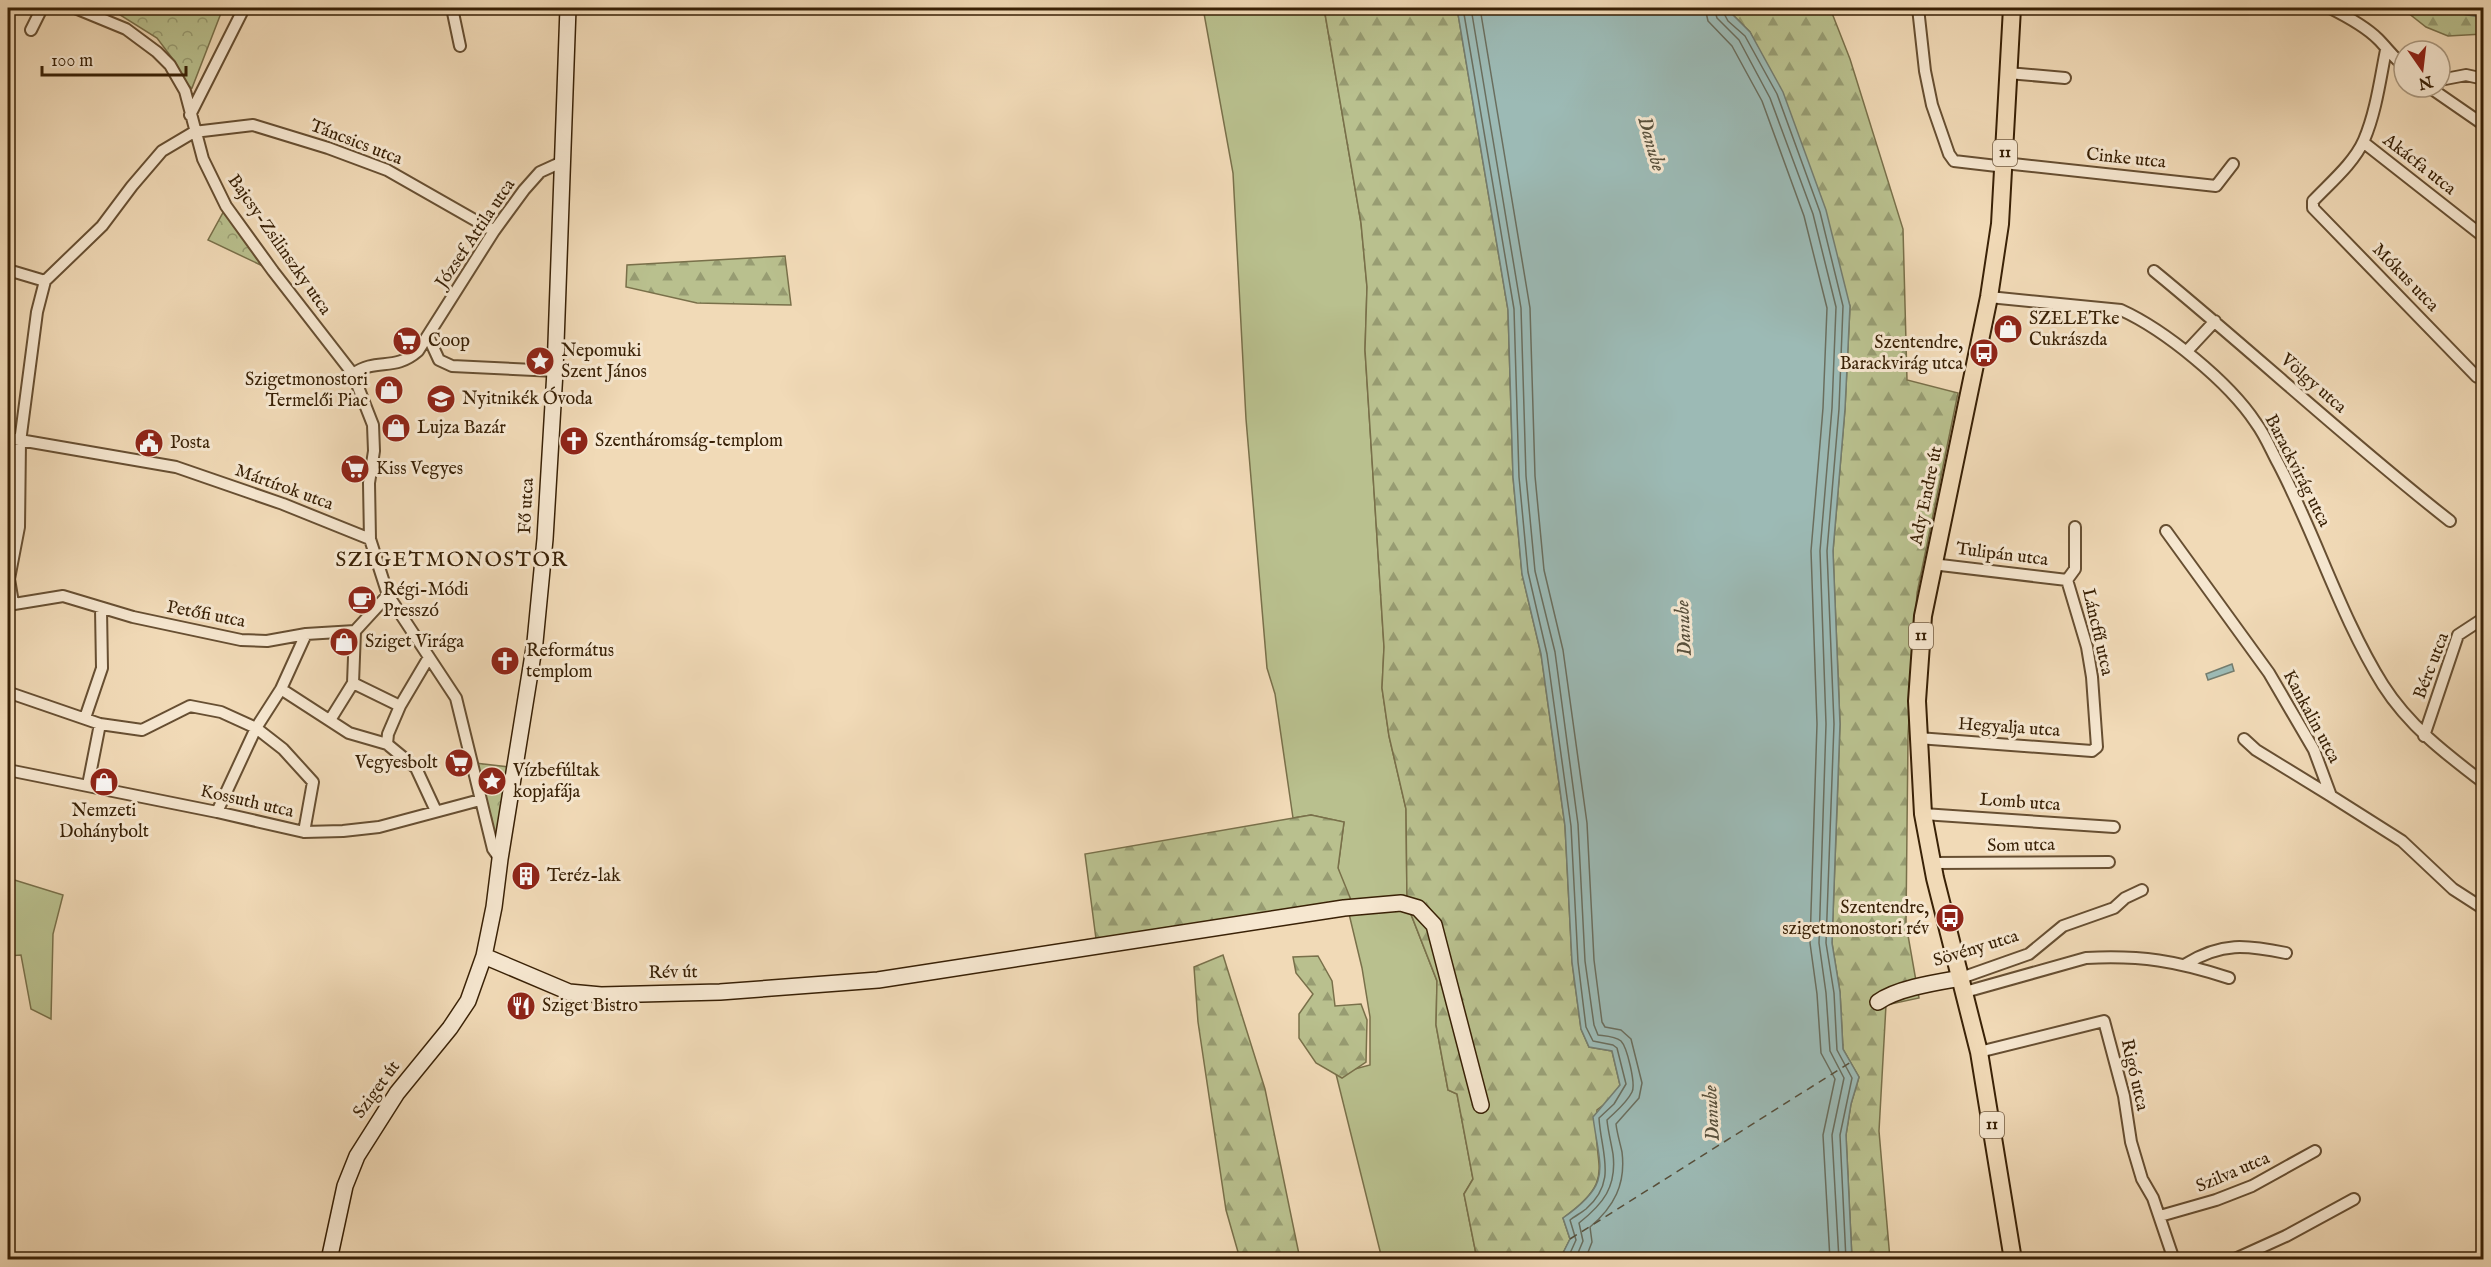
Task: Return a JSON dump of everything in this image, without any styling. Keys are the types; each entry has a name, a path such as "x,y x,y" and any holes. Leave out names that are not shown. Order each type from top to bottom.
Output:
{"main road":[{"name":"Fő utca","path":"484,956 494,907 536,630 545,539 555,371 568,8"},
{"name":"Ady Endre út","path":"1963,985 1923,814 1918,738 1918,658 1932,564 1989,297 2000,224 2012,8"},
{"name":"Rév út","path":"484,956 550,986 569,992 601,995 720,992 869,981 1344,908 1401,903 1418,908 1434,925 1481,1105"},
{"name":"Sziget út","path":"329,1260 345,1186 357,1156 397,1093 450,1028 468,1001 484,956"},
{"name":"Sövény utca","path":"1878,1002 1916,988 1963,985"},
{"name":"11","path":"1963,985 1978,1052 2013,1260"}],"street":[{"path":"32,30 42,8"},
{"name":"Bajcsy-Zsilinszky utca","path":"75,8 126,29 158,52 170,65 184,91 203,159 226,207 353,374 373,425 374,451 369,483 370,539 388,596 456,699 493,849 500,859"},
{"path":"190,115 244,8"},
{"path":"452,8 460,46"},
{"path":"1918,8 1927,82 1932,105 1949,154 1954,161 1959,162 1997,166 2004,163"},
{"path":"2330,8 2377,39 2392,55"},
{"path":"2363,142 2386,50"},
{"path":"2008,74 2065,78"},
{"path":"2452,78 2466,75 2484,79"},
{"path":"2446,99 2484,125"},
{"name":"Táncsics utca","path":"194,132 254,125 328,148 387,170 494,231"},
{"path":"10,604 9,579 19,527 20,442 37,312 45,281 102,226 162,151 194,132"},
{"name":"Mókus utca","path":"2363,142 2340,173 2313,201 2313,208 2477,377"},
{"name":"Akácfa utca","path":"2363,142 2484,237"},
{"name":"József Attila utca","path":"353,374 361,368 379,364 399,364 418,351 494,231 540,172 562,162"},
{"name":"Cinke utca","path":"2004,163 2216,186 2233,164"},
{"path":"8,270 45,281"},
{"name":"Völgy utca","path":"2154,271 2400,481 2450,520"},
{"name":"Barackvirág utca","path":"1989,297 2121,310 2136,317 2187,351 2222,384 2256,422 2298,502 2371,666 2385,688 2424,736 2484,783"},
{"path":"2187,351 2215,321"},
{"path":"428,336 439,360 452,366 555,371"},
{"name":"Mártírok utca","path":"8,438 20,442 176,467 283,504 370,539"},
{"name":"Láncfű utca","path":"2074,527 2075,569 2067,580 2087,647 2092,677 2097,747"},
{"name":"Kankalin utca","path":"2166,531 2269,673 2314,750 2331,796"},
{"name":"Tulipán utca","path":"1932,564 2067,580"},
{"name":"Petőfi utca","path":"10,604 63,596 101,609 241,640 267,641 306,634 355,631"},
{"path":"330,720 353,683 355,631 388,596"},
{"path":"85,718 102,669 101,609"},
{"name":"Bérc utca","path":"2424,736 2458,634 2484,618"},
{"path":"217,812 256,728 281,689 306,634"},
{"path":"387,744 388,734 400,706 429,657"},
{"path":"353,683 400,706"},
{"path":"281,689 349,733 387,744 416,768 436,812"},
{"path":"10,693 100,724 142,730 190,706 221,712 256,728 283,748 313,782 304,832"},
{"path":"88,785 100,724"},
{"name":"Hegyalja utca","path":"1918,738 2092,751 2097,747"},
{"path":"2244,739 2256,750 2402,841 2453,889 2484,909"},
{"name":"Kossuth utca","path":"8,770 304,832 379,827 480,800"},
{"name":"Lomb utca","path":"1923,814 2114,827"},
{"name":"Som utca","path":"1933,863 2109,862"},
{"name":"Sövény utca","path":"1963,985 2029,954 2064,926 2114,908 2125,898 2142,890"},
{"path":"2186,964 2202,954 2223,947 2247,947 2286,953"},
{"path":"1963,985 2086,958 2142,957 2186,964 2229,978"},
{"name":"Rigó utca","path":"1978,1052 2104,1020 2142,1179 2153,1198 2174,1260"},
{"name":"Szilva utca","path":"2160,1216 2216,1200 2252,1186 2315,1151"},
{"path":"2233,1260 2286,1236 2354,1199"}],"green space":[{"path":"109,8 223,8 192,88 188,89 175,62 157,38"},
{"path":"1203,8 1324,8 1361,223 1367,287 1365,350 1384,647 1382,688 1389,736 1406,809 1407,904 1437,981 1436,1025 1448,1090 1457,1094 1473,1179 1464,1194 1477,1259 1382,1259 1336,1074 1370,1065 1370,1017 1362,968 1338,868 1344,822 1311,815 1293,818 1275,694 1267,668 1246,419 1233,173"},
{"path":"1324,8 1457,8 1508,310 1513,477 1522,574 1541,654 1565,826 1572,962 1581,1029 1589,1047 1612,1051 1620,1085 1610,1100 1597,1110 1599,1170 1597,1181 1592,1192 1581,1204 1563,1218 1570,1239 1560,1259 1477,1259 1464,1194 1473,1179 1457,1094 1448,1090 1436,1025 1437,981 1407,904 1406,809 1389,736 1382,688 1384,647 1365,350 1367,287 1361,223"},
{"path":"1726,8 1830,8 1850,59 1903,229 1907,380 1958,393 1917,593 1908,735 1906,924 1919,998 1886,1005 1879,1131 1890,1259 1852,1259 1846,1135 1851,1104 1859,1077 1843,1049 1840,992 1832,943 1840,724 1833,551 1845,409 1850,306 1759,50 1750,32"},
{"path":"2387,8 2480,8 2483,10 2483,34 2448,36 2426,27 2408,13"},
{"path":"225,209 267,268 208,240"},
{"path":"785,256 791,305 697,303 626,287 627,265"},
{"path":"475,763 509,767 498,845 492,830"},
{"path":"1311,815 1344,822 1338,868 1351,900 1096,939 1085,854"},
{"path":"8,878 63,895 53,934 51,1019 31,1009 21,955 8,956"},
{"path":"1223,955 1265,1089 1300,1259 1240,1259 1226,1210 1198,1022 1194,967"},
{"path":"1318,956 1332,981 1335,1006 1361,1004 1367,1020 1366,1062 1342,1078 1316,1063 1299,1038 1299,1014 1313,994 1296,973 1293,957"}],"water":[{"name":"Danube","path":"1457,8 1726,8 1750,32 1783,92 1826,210 1850,306 1845,409 1833,551 1840,724 1832,943 1840,992 1843,1049 1859,1077 1851,1104 1846,1135 1852,1259 1560,1259 1570,1239 1563,1218 1590,1195 1599,1174 1600,1163 1593,1117 1620,1085 1612,1051 1589,1047 1581,1029 1572,962 1565,826 1541,654 1522,574 1513,477 1508,310"},
{"path":"2232,664 2234,671 2208,680 2206,674"}],"waterway":[{"path":"2431,8 2484,17"}],"ferry route":[{"path":"1570,1239 1851,1062"}],"place":[{"name":"SZELETke Cukrászda","path":"2008,329"},
{"name":"Coop","path":"407,341"},
{"name":"Szentendre, Barackvirág utca","path":"1984,353"},
{"name":"Nepomuki Szent János","path":"540,361"},
{"name":"Szigetmonostori Termelői Piac","path":"389,390"},
{"name":"Nyitnikék Óvoda","path":"441,399"},
{"name":"Lujza Bazár","path":"396,428"},
{"name":"Szentháromság-templom","path":"574,441"},
{"name":"Posta","path":"149,443"},
{"name":"Kiss Vegyes","path":"355,469"},
{"name":"Régi-Módi Presszó","path":"362,600"},
{"name":"Sziget Virága","path":"344,642"},
{"name":"Református templom","path":"505,661"},
{"name":"Vegyesbolt","path":"459,763"},
{"name":"Vízbefúltak kopjafája","path":"492,781"},
{"name":"Nemzeti Dohánybolt","path":"104,782"},
{"name":"Teréz-lak","path":"526,876"},
{"name":"Szentendre, szigetmonostori rév","path":"1950,918"},
{"name":"Sziget Bistro","path":"521,1006"}],"district":[{"name":"SZIGETMONOSTOR","path":"452,560"}]}
